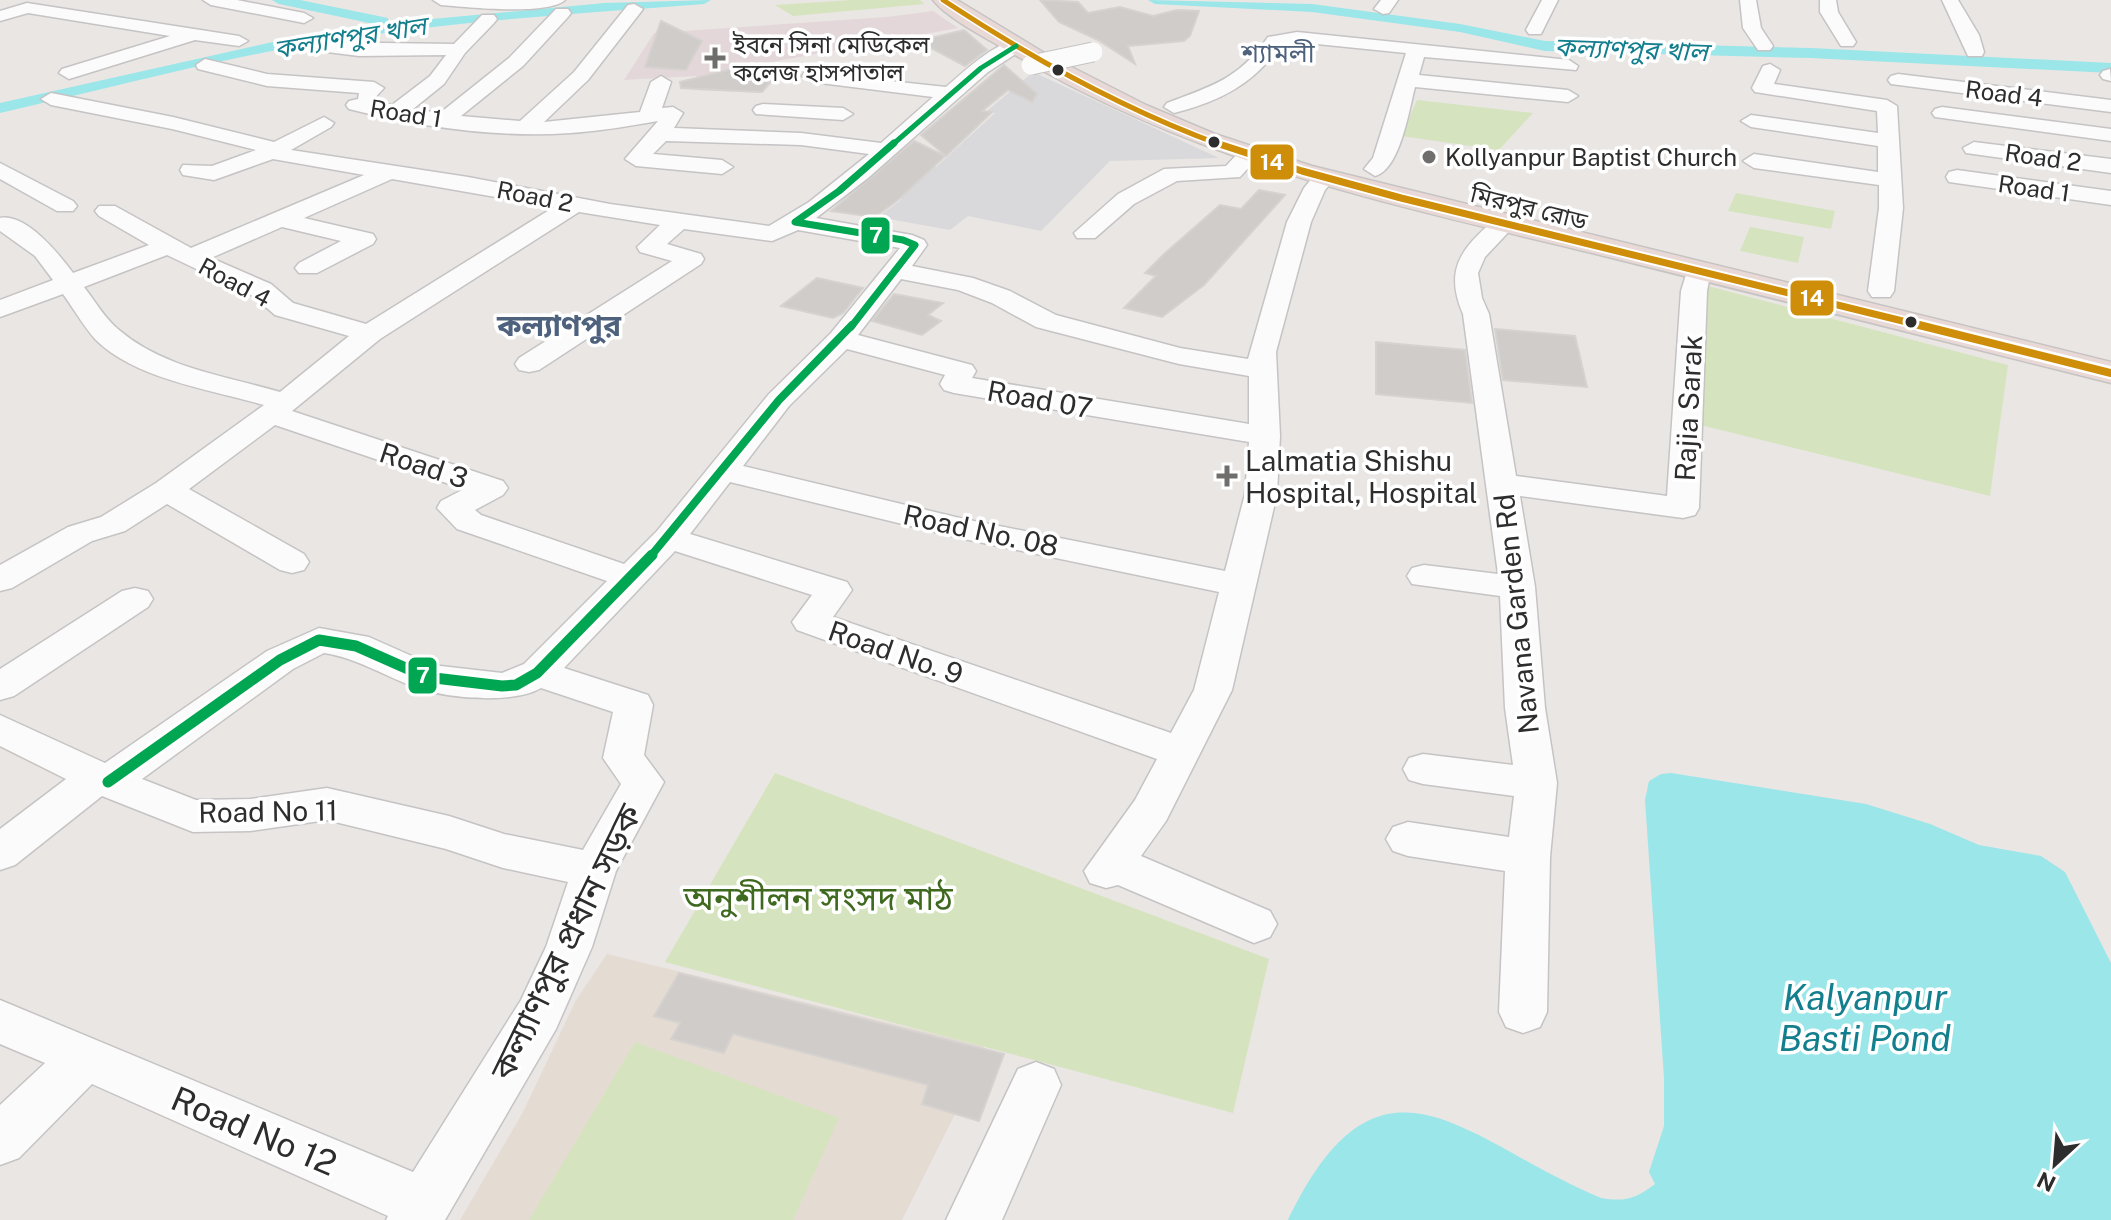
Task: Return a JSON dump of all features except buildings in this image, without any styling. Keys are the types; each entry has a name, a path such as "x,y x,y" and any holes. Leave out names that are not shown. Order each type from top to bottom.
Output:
{"highway":[{"name":"মিরপুর রোড","path":"943,0 1024,56 1205,139 1250,154 1325,177 1505,223 2111,373"},
{"name":"মিরপুর রোড","path":"971,0 1174,107 1277,144 2111,348"}],"street":[{"path":"0,16 56,0"},
{"path":"211,0 304,18"},
{"path":"441,0 502,5 556,3"},
{"path":"1535,30 1550,0"},
{"path":"1748,0 1752,28 1764,46"},
{"path":"1828,0 1829,12 1847,42"},
{"path":"1950,0 1970,35 1975,52"},
{"path":"445,119 516,62 556,3"},
{"path":"0,5 239,41"},
{"path":"527,126 581,76 634,9"},
{"path":"399,110 437,80 459,49 488,19"},
{"path":"69,73 194,34"},
{"path":"1174,107 1229,87 1280,38 1297,37 1569,66"},
{"path":"317,46 359,50 459,49"},
{"path":"1375,169 1383,160 1418,51"},
{"path":"795,222 822,206 992,57 1093,52"},
{"name":"Road 1","path":"205,65 267,80 374,88 356,105 445,119 569,127 654,122 885,150"},
{"path":"1770,70 1762,88 1887,106 1891,208 1881,291"},
{"path":"812,76 949,93"},
{"path":"1407,80 1568,96"},
{"name":"Road 4","path":"1898,80 2111,106"},
{"path":"661,82 654,122 636,159 722,167"},
{"name":"Road 2","path":"51,99 173,123 268,147 272,152 388,173 772,234 795,222"},
{"path":"763,110 843,114"},
{"path":"801,139 816,111"},
{"path":"1942,113 2111,135"},
{"path":"1751,121 1889,141"},
{"path":"191,170 214,173 272,152 324,123"},
{"name":"Road 2","path":"1974,148 2111,166"},
{"path":"1086,233 1126,199 1172,174 1232,172 1250,154"},
{"path":"1754,161 1889,180"},
{"path":"0,170 65,206 3,225"},
{"path":"0,309 68,284 282,220 388,173"},
{"path":"1254,924 1109,867 1151,810 1213,690 1261,494 1265,436 1260,369 1262,352 1299,222 1315,188 1325,177"},
{"name":"Road 1","path":"1957,177 2111,198"},
{"path":"0,580 80,534 113,524 167,490 278,408 370,333 576,204"},
{"name":"Road 4","path":"107,211 180,252 262,290 284,309 318,321 370,333"},
{"path":"282,220 364,239 308,268"},
{"path":"529,364 692,259 649,247 679,221"},
{"path":"0,853 280,660 319,640 356,646 426,677 502,686 516,685 537,673 669,538 779,400 841,339 915,245 795,222"},
{"name":"Navana Garden Rd","path":"1505,223 1470,258 1463,273 1464,286 1476,314 1517,587 1525,708 1536,783 1528,857 1523,1012"},
{"name":"Road 3","path":"3,225 44,251 106,334 131,353 157,366 492,488 453,508 469,522 629,577"},
{"path":"894,270 964,283 1001,297 1046,321 1179,356 1260,369"},
{"name":"Rajia Sarak","path":"1502,484 1683,508 1692,321 1698,270"},
{"name":"Road 07","path":"841,339 962,371 954,384 1265,436"},
{"name":"Road No. 08","path":"721,470 964,529 1241,585"},
{"path":"167,490 292,562"},
{"name":"Road No. 9","path":"669,538 834,590 810,622 1182,752"},
{"path":"1424,576 1517,587"},
{"path":"0,687 135,599"},
{"name":"কল্যাণপুর প্রধান সড়ক","path":"419,1212 539,1014 569,947 594,870 643,782 623,758 634,705 537,673"},
{"name":"Road No 11","path":"0,729 103,780 193,816 250,815 327,804 449,833 503,851 594,870"},
{"path":"1423,769 1536,783"},
{"path":"1408,839 1528,857"},
{"name":"Road No 12","path":"0,1021 419,1212"},
{"path":"0,1140 84,1059"},
{"path":"974,1220 1036,1085"}],"shaded area":[{"name":"ইবনে সিনা মেডিকেল কলেজ হাসপাতাল","path":"933,11 958,28 761,64 789,78 773,82 762,93 693,90 696,76 624,80 654,33"},
{"path":"1033,72 1219,158 1110,161 1041,231 968,216 950,230 878,217 902,199 878,194 896,162 936,167 995,113 987,111"},
{"path":"607,954 984,1046 956,1112 902,1220 460,1220 523,1112 576,1000"}],"green space":[{"path":"920,0 924,4 793,16 775,5"},
{"path":"1417,100 1533,113 1499,150 1401,136"},
{"path":"1736,193 1835,211 1831,229 1728,211"},
{"path":"1750,227 1804,237 1798,263 1740,251"},
{"path":"1704,285 2008,365 1990,496 1696,424"},
{"name":"অনুশীলন সংসদ মাঠ","path":"775,773 1269,959 1233,1113 665,962"},
{"path":"635,1042 839,1118 793,1220 529,1220"}],"water":[{"name":"Kalyanpur Basti Pond","path":"1671,773 1866,804 1930,824 1979,845 2041,856 2065,872 2111,963 2111,1220 1288,1220 1323,1161 1357,1127 1392,1113 1428,1116 1467,1129 1601,1198 1630,1198 1655,1184 1649,1172 1664,1126 1664,1078 1645,800 1649,781 1661,774"}],"waterway":[{"path":"279,0 383,21"},
{"name":"কল্যাণপুর খাল","path":"0,108 230,56 357,32 506,15 704,0"},
{"name":"কল্যাণপুর খাল","path":"1155,0 1312,8 1460,28 1545,46 1811,53 2111,68"}],"transit line":[{"name":"14","path":"943,0 1038,59 1104,94 1171,125 1254,156 1401,198 2111,373"},
{"name":"7","path":"108,782 280,660 319,640 356,646 426,677 502,686 516,685 537,673 669,538 779,400 841,339 915,245 903,240 795,222 860,174 981,68 1016,46"}],"place":[{"name":"ইবনে সিনা মেডিকেল কলেজ হাসপাতাল","path":"715,58"},
{"name":"Kollyanpur Baptist Church","path":"1429,157"},
{"name":"Lalmatia Shishu Hospital, Hospital","path":"1227,476"}],"district":[{"name":"শ্যামলী","path":"1278,52"},
{"name":"কল্যাণপুর","path":"559,325"}]}
